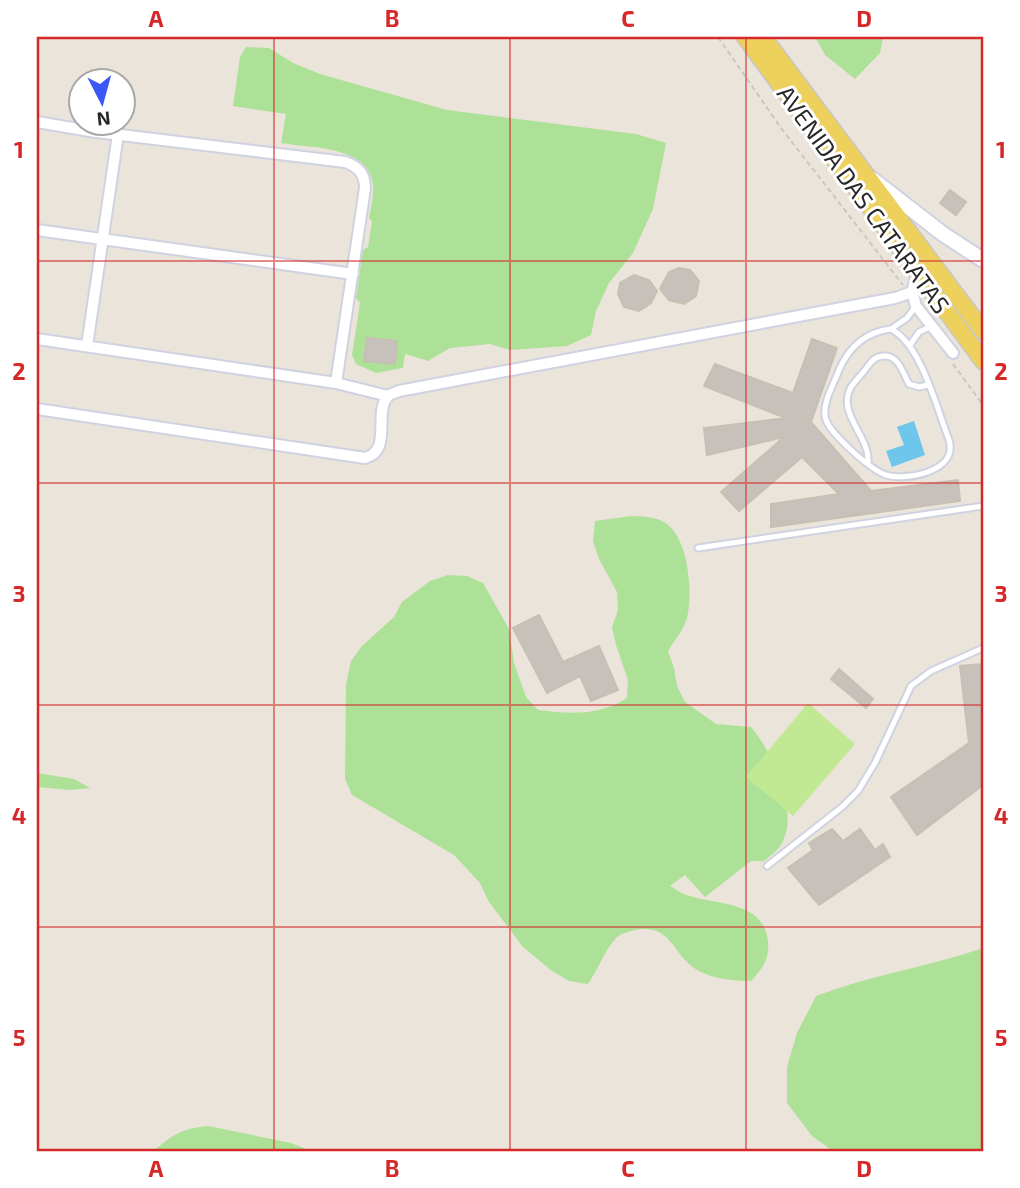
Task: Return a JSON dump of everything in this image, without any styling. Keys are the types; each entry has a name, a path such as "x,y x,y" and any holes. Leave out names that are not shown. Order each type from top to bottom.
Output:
{"main road":[{"name":"AVENIDA DAS CATARATAS","path":"745,37 983,360"},
{"name":"AVENIDA DAS CATARATAS","path":"763,37 983,331"}],"street":[{"path":"37,122 66,126"},
{"path":"87,346 118,136"},
{"path":"134,136 351,163 361,170 365,182 337,383"},
{"path":"863,172 983,260"},
{"path":"37,230 353,274"},
{"path":"931,263 932,246 943,233"},
{"path":"907,294 917,272"},
{"path":"907,294 949,354"},
{"path":"37,339 337,383 388,396 412,388 660,344 907,294"},
{"path":"931,326 950,318"},
{"path":"37,409 365,458 373,456 378,449 384,405 388,396"}],"lane":[{"path":"891,329 910,345 950,446 947,461 940,467 923,473 885,475 830,430 824,412 848,352 862,338 891,329 907,318 916,306"},
{"path":"910,345 919,332 931,326"},
{"path":"868,463 866,444 850,416 850,388 874,358 883,356 898,362 909,384 919,387 928,385"},
{"path":"698,548 983,506"},
{"path":"767,866 842,807 858,791 875,762 911,686 931,671 983,649"}],"path":[{"path":"718,37 781,128 903,285 907,294"},
{"path":"949,354 983,405"}],"green space":[{"path":"815,37 883,37 880,53 855,79 825,55"},
{"path":"246,47 269,48 293,63 320,74 447,110 636,134 666,143 653,209 633,253 609,283 596,311 591,335 567,346 510,350 490,344 450,348 428,361 405,354 403,368 376,373 356,364 352,355 360,303 356,298 363,250 368,247 372,221 369,218 373,185 369,172 362,163 337,151 281,143 286,114 233,106 240,57"},
{"path":"631,516 663,521 674,532 685,555 689,607 681,631 668,651 677,686 685,702 716,724 751,727 766,749 780,778 788,823 785,836 771,856 764,861 751,861 705,897 685,875 670,886 696,898 736,906 758,918 765,928 768,954 762,968 751,981 722,979 701,972 663,935 647,929 630,931 616,938 588,984 569,981 523,947 489,902 480,883 454,855 352,795 345,779 346,684 351,661 362,646 394,617 402,602 430,581 448,575 467,576 483,583 509,629 514,663 526,697 538,710 595,711 627,698 628,680 612,627 618,610 617,592 599,559 593,541 595,521"},
{"path":"808,703 855,744 793,816 746,777"},
{"path":"37,773 74,779 90,788 70,790 37,787"},
{"path":"983,948 983,1151 833,1151 812,1136 787,1103 787,1067 797,1033 816,996"},
{"path":"208,1126 291,1143 311,1151 154,1151 178,1133"}],"water":[{"path":"914,421 925,455 892,467 886,451 904,445 897,427"}],"building":[{"path":"950,190 966,202 956,215 940,203"},
{"path":"679,268 690,270 699,281 696,296 684,304 669,300 660,289 669,272"},
{"path":"634,275 649,280 657,291 651,303 639,311 624,307 618,294 620,283"},
{"path":"367,338 397,341 395,364 364,361"},
{"path":"812,339 837,348 811,422 871,491 958,480 960,501 771,527 771,504 839,494 802,457 739,511 721,492 784,437 707,455 704,428 786,418 704,386 715,364 793,393"},
{"path":"539,615 563,662 599,646 618,690 591,701 580,676 547,693 513,628"},
{"path":"983,664 983,785 917,835 891,797 969,743 960,666"},
{"path":"839,669 873,699 866,708 831,679"},
{"path":"832,829 843,841 860,829 875,850 883,844 890,857 819,905 788,868 813,850 809,843"}]}
